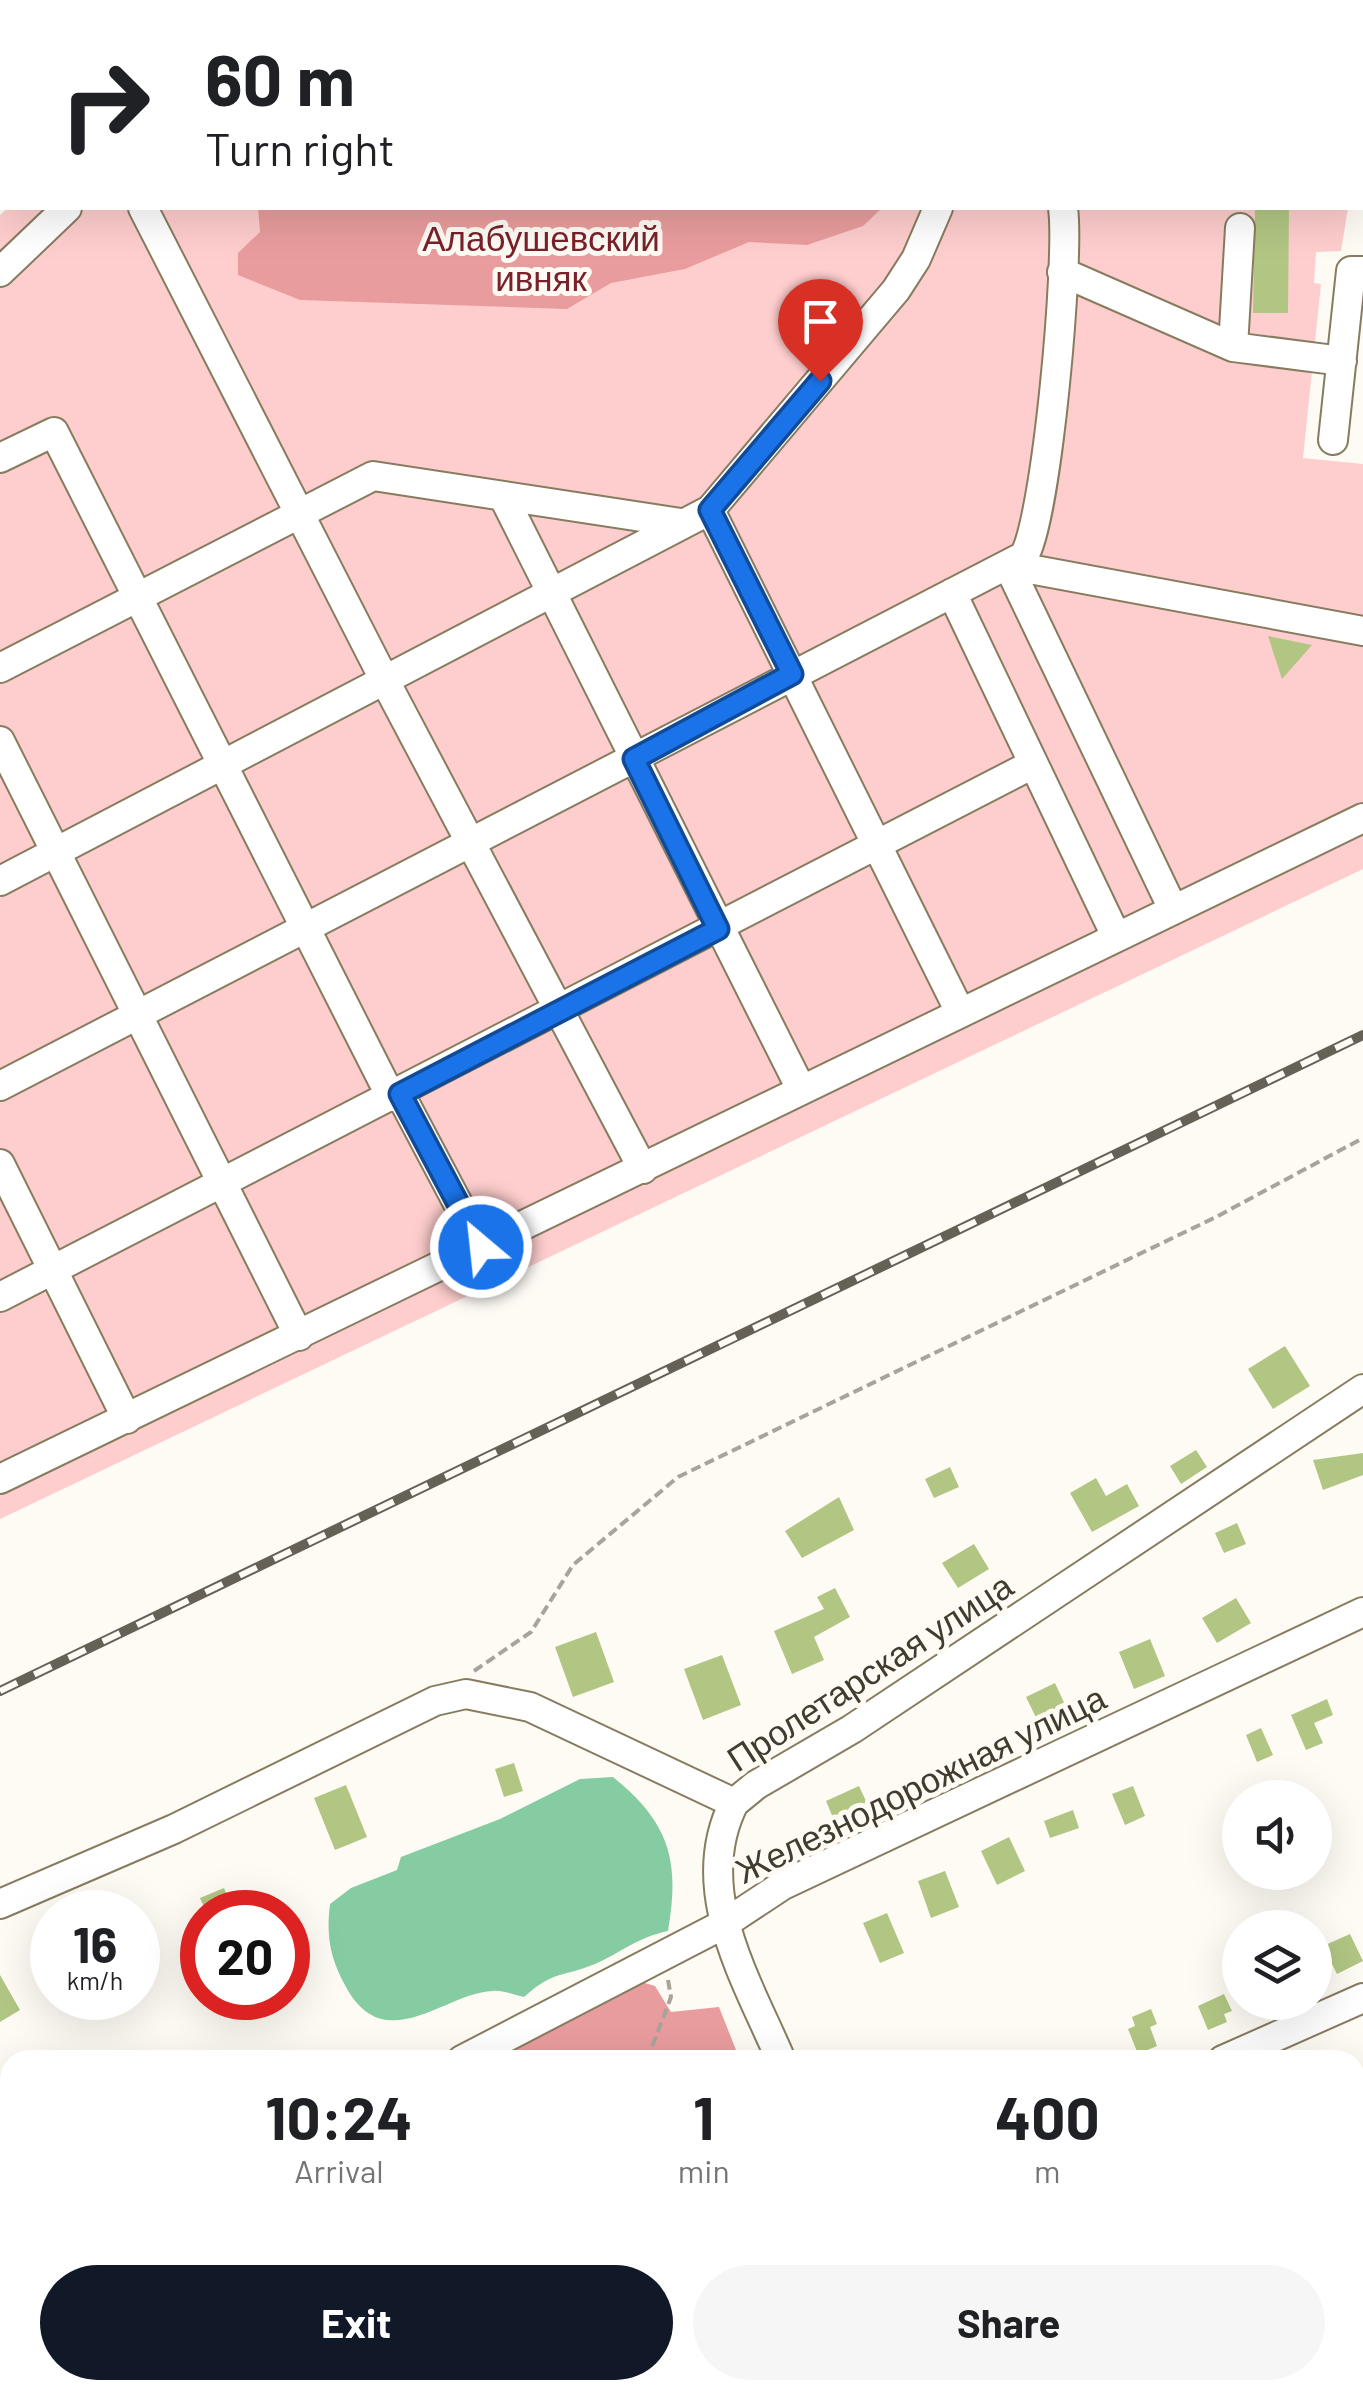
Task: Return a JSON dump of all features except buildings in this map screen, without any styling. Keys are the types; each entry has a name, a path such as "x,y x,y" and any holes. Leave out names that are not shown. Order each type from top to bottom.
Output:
{"street":[{"path":"0,272 65,210"},
{"path":"145,210 470,844 643,1169"},
{"path":"0,881 710,510 896,290 916,259 937,210"},
{"path":"0,1086 1024,556 1039,515 1062,272 1063,210"},
{"path":"1233,347 1240,228"},
{"path":"1334,440 1351,271 1363,271"},
{"path":"1062,272 1233,347 1342,361"},
{"path":"0,458 54,432 304,927 481,1247"},
{"path":"0,668 373,476 680,523"},
{"path":"503,496 801,1089"},
{"path":"710,510 960,1012"},
{"path":"1008,564 1363,631"},
{"path":"1008,564 1173,909"},
{"path":"952,593 1116,936"},
{"path":"0,741 298,1336"},
{"path":"0,1297 877,848 1033,764"},
{"path":"0,1479 1363,818"},
{"path":"0,1164 127,1419"},
{"name":"Пролетарская улица","path":"466,1694 530,1708 734,1804 756,1784 868,1718 1363,1389"},
{"name":"Железнодорожная улица","path":"481,2050 724,1924 783,1885 1363,1612"},
{"path":"0,1904 174,1829 436,1701 466,1694"},
{"path":"734,1804 723,1824 718,1864 724,1924 777,2050"},
{"path":"1246,2050 1363,1998"}],"path":[{"path":"466,1694 476,1667 531,1632 574,1565 678,1477 1216,1217 1363,1138"},
{"path":"651,2050 671,1997 664,1955"}],"green space":[{"path":"6,210 1348,210 1341,251 1316,252 1314,283 1321,284 1303,458 1363,464 1363,869 0,1519 0,215"},
{"name":"Алабушевский ивняк","path":"258,210 880,210 863,226 807,245 749,242 685,269 611,283 567,309 300,300 238,275 238,253 260,232"},
{"path":"638,1981 655,1986 671,2012 719,2007 736,2050 488,2050"}],"shaded area":[{"path":"613,1777 647,1811 666,1845 672,1884 668,1931 595,1964 552,1978 524,1997 497,1991 475,1994 397,2020 379,2018 362,2008 336,1966 329,1937 330,1904 351,1888 397,1870 401,1857 500,1819 580,1779"}],"railway":[{"path":"0,1691 1363,1035"}],"route":[{"path":"481,1247 400,1094 718,929 634,759 792,674 710,510 820,381"}]}
